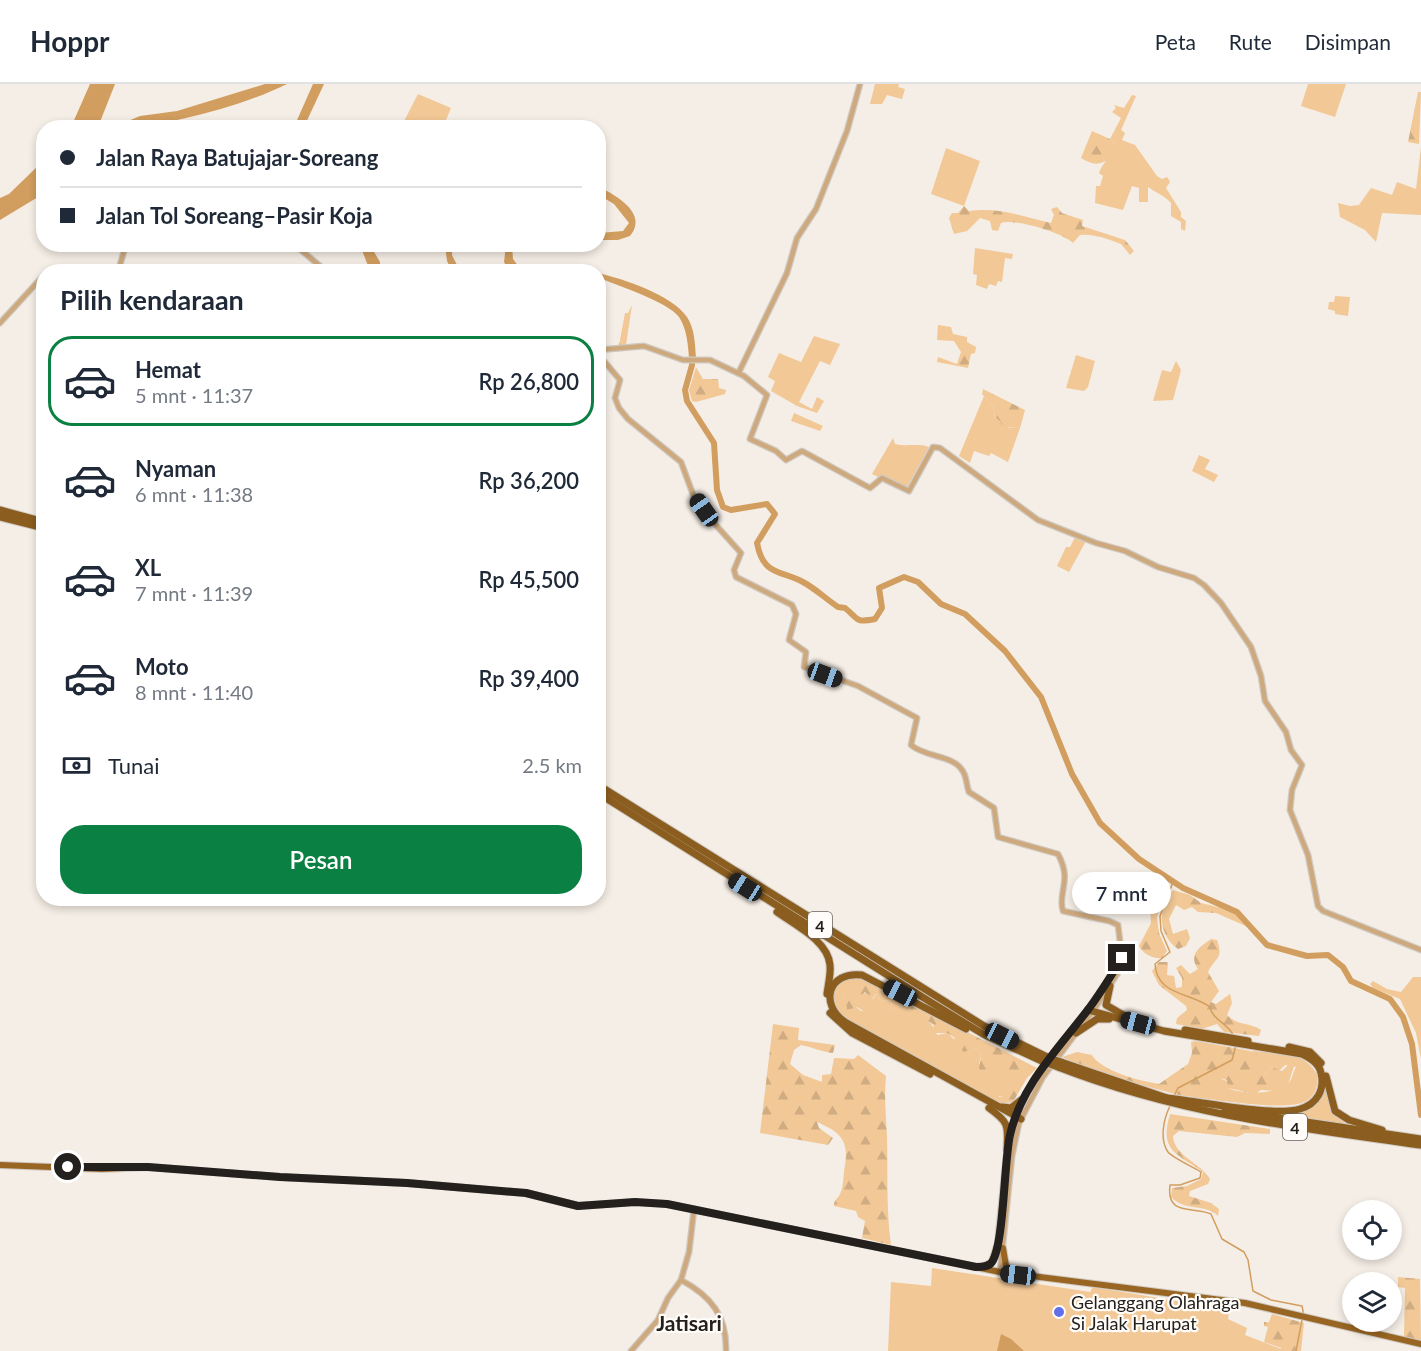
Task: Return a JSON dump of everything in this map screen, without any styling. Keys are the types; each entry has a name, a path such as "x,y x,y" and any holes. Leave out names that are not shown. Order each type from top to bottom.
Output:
{"highway":[{"path":"0,510 36,520"},
{"path":"0,517 36,526"},
{"name":"4","path":"606,790 984,1026 1045,1060"},
{"name":"4","path":"606,798 757,895 983,1034 1045,1060 1164,1099 1411,1141 1421,1139"},
{"path":"757,895 810,935 825,952 830,966 826,1002 834,1020 1017,1119"},
{"path":"983,1034 969,1030 862,975 852,974 841,977 831,992 830,1004 840,1019 990,1106 1007,1125 1007,1150"},
{"path":"1110,986 1106,1005 1128,1017"},
{"path":"1091,1009 1225,1039"},
{"path":"1091,1009 1138,1023"},
{"path":"1077,1032 1097,1019 1138,1023 1310,1052 1323,1065 1335,1112 1349,1120 1398,1136"},
{"path":"1180,1102 1292,1110 1308,1105 1319,1095 1322,1084 1321,1070 1309,1058 1293,1052 1245,1042"},
{"path":"990,1106 1009,1109 1022,1100"},
{"name":"4","path":"1180,1102 1398,1136 1421,1146"},
{"path":"0,1165 102,1169 148,1167 280,1177 407,1183 526,1193 578,1206 635,1202 693,1209 997,1272 1245,1304 1421,1344"},
{"path":"976,1267 990,1264 1000,1247"},
{"path":"1000,1247 1006,1266 1018,1275"}],"street":[{"path":"739,372 787,273 803,229 816,208 845,137 860,84"},
{"path":"303,252 318,264"},
{"path":"0,323 36,283"},
{"path":"606,351 644,346 685,360 716,361 739,372 767,395 750,439 771,448 786,460 790,460 802,451 870,488 881,478 909,491 933,447 940,448 1038,520 1096,543 1125,550 1169,572 1199,580 1221,603 1251,647 1261,676 1265,701 1286,732 1291,750 1302,765 1292,790 1290,810 1308,855 1318,906 1323,911 1421,950"},
{"path":"606,362 620,380 615,398 619,408 630,420 681,462 694,497 714,524 741,553 734,570 736,577 792,605 796,614 789,640 806,652 804,667 858,686 917,718 911,745 922,752 959,766 964,772 969,792 994,808 997,836 1000,839 1032,845 1058,854 1066,876 1064,911 1116,923 1122,958 1121,968 1110,986 1044,1065 1022,1100 1007,1150 1000,1247"},
{"path":"997,1272 1017,1119 1043,1077 1077,1032 1122,958"},
{"path":"632,1351 658,1320 668,1298 681,1280 689,1251 693,1209"},
{"path":"681,1280 702,1292 716,1306 723,1324 726,1351"}],"green space":[{"path":"875,84 899,84 898,87 905,89 902,99 887,95 882,104 870,104"},
{"path":"1308,84 1346,84 1335,117 1301,106"},
{"path":"1418,92 1421,92 1419,144 1408,142"},
{"path":"418,94 451,108 446,120 405,120"},
{"path":"1132,95 1136,96 1121,130 1125,133 1122,140 1135,145 1157,176 1162,179 1167,177 1170,182 1166,188 1181,212 1181,217 1186,221 1185,231 1181,229 1181,222 1171,216 1171,203 1148,187 1148,202 1139,202 1139,188 1132,186 1123,210 1095,203 1096,186 1100,186 1103,176 1099,173 1116,145 1110,139 1121,118 1112,112 1116,108 1114,105 1124,108"},
{"path":"1092,131 1110,139 1119,148 1116,160 1110,158 1096,164 1081,158"},
{"path":"1421,147 1421,215 1382,213 1376,242 1365,230 1340,217 1338,203 1350,206 1359,205 1371,188 1392,195 1397,182 1416,189"},
{"path":"946,148 980,161 964,206 931,194"},
{"path":"964,206 969,211 1000,211 1051,223 1054,215 1051,209 1057,207 1062,213 1083,220 1082,226 1125,240 1134,251 1130,255 1121,244 1091,235 1080,235 1073,243 1050,231 1027,224 1001,223 998,231 992,230 990,221 980,218 967,231 954,234 949,218 952,213 958,213"},
{"path":"975,248 1013,254 1012,259 1005,258 1002,282 998,281 996,286 989,284 987,289 976,285 977,275 973,274"},
{"path":"1335,296 1350,297 1348,316 1335,314 1335,311 1328,309 1329,302 1334,302"},
{"path":"632,305 626,345 619,345 625,313 628,313"},
{"path":"938,325 951,327 953,334 967,337 967,342 976,347 975,353 971,354 968,368 937,362 938,357 957,364 961,352 954,341 937,340"},
{"path":"814,336 840,344 830,365 820,361 799,402 812,409 817,397 824,401 817,413 797,406 771,391 775,381 768,377 779,353 801,362"},
{"path":"1076,355 1095,361 1088,387 1084,391 1066,388"},
{"path":"1176,361 1181,370 1173,400 1153,401 1162,370 1171,372"},
{"path":"696,367 703,379 718,379 719,388 726,390 725,394 696,402 692,401 689,390"},
{"path":"983,389 1025,410 1020,428 1002,427 1001,422 995,417 993,406 982,394"},
{"path":"984,396 993,406 995,417 1009,428 1020,428 1008,462 991,453 989,456 974,451 970,463 959,456"},
{"path":"794,413 823,426 820,431 791,421"},
{"path":"893,438 895,444 929,447 907,487 884,476 878,477 872,474"},
{"path":"1199,455 1210,460 1205,469 1218,475 1214,482 1192,471"},
{"path":"1075,537 1086,541 1069,572 1057,566 1066,547 1070,547"},
{"path":"1164,885 1168,887 1157,917 1159,933 1167,951 1162,958 1159,958 1146,954 1139,946 1151,923 1150,908 1155,904 1159,887"},
{"path":"1173,890 1190,895 1201,903 1226,909 1238,916 1248,927 1216,913 1198,912 1192,907 1184,910 1176,905 1169,919 1173,934 1187,929 1190,938 1186,946 1178,949 1171,943 1163,929 1162,921 1164,905"},
{"path":"1211,939 1217,940 1220,951 1208,972 1219,991 1211,1002 1216,1004 1230,994 1232,1003 1227,1015 1235,1021 1261,1030 1259,1036 1224,1032 1217,1024 1202,1029 1176,1024 1177,1018 1187,1010 1186,1006 1159,985 1152,971 1159,962 1168,962 1167,975 1174,976 1176,988 1182,987 1182,978 1176,968 1181,965 1190,974 1198,969 1194,960 1196,952"},
{"path":"850,977 863,978 1037,1068 1027,1078 1013,1102 1000,1104 998,1097 1004,1096 1005,1090 1015,1082 1015,1071 1007,1076 982,1073 979,1068 981,1056 979,1050 974,1048 964,1052 959,1048 947,1047 955,1038 947,1033 932,1033 934,1025 905,1005 901,1007 909,1011 909,1015 894,1015 890,1011 892,1001 880,1000 877,993 871,1000 865,992 861,995 859,1001 866,1009 865,1012 857,1007 847,1010 846,999 842,997 842,994 850,988 839,983"},
{"path":"1413,977 1421,977 1421,1059 1416,1033 1400,999 1373,988 1370,984 1373,981 1387,989 1401,992"},
{"path":"839,983 848,986 850,989 843,993 846,999 861,1011 866,1009 858,1001 863,992 873,999 877,993 880,1000 892,1001 890,1011 906,1009 901,1008 902,1004 907,1006 927,1020 937,1035 947,1033 956,1041 979,1050 981,1056 979,1064 1015,1071 1015,1082 1004,1096 999,1096 1000,1104 903,1049 857,1029 835,1010 833,996"},
{"path":"773,1024 799,1028 798,1040 835,1045 833,1053 801,1045 794,1050 790,1064 803,1075 822,1082 822,1075 831,1074 834,1058 854,1059 858,1055 886,1076 891,1245 862,1238 865,1221 858,1217 856,1211 834,1206 842,1188 846,1156 844,1143 837,1133 817,1122 819,1128 833,1138 828,1145 760,1133"},
{"path":"1191,1042 1256,1052 1266,1075 1271,1067 1282,1071 1294,1059 1296,1060 1288,1085 1276,1091 1261,1090 1255,1094 1228,1088 1227,1080 1220,1078 1208,1081 1192,1091 1179,1095 1100,1074 1062,1057 1077,1052 1092,1055 1112,1070 1132,1078 1159,1084 1188,1064 1192,1053"},
{"path":"1253,1051 1281,1053 1306,1061 1317,1075 1317,1084 1313,1094 1304,1102 1279,1106 1179,1095 1217,1077 1229,1082 1228,1088 1242,1092 1267,1092 1288,1084 1296,1067 1285,1065 1279,1071 1271,1067 1266,1075"},
{"path":"1326,1084 1331,1111 1346,1124 1262,1113 1282,1113 1317,1103"},
{"path":"1170,1114 1270,1129 1270,1134 1245,1133 1237,1137 1179,1131 1173,1136 1178,1149 1201,1168 1210,1179 1208,1184 1190,1191 1189,1196 1211,1203 1219,1209 1218,1216 1213,1212 1177,1202 1171,1197 1172,1188 1187,1186 1201,1179 1203,1172 1178,1155 1168,1144 1167,1126"},
{"name":"Gelanggang Olahraga Si Jalak Harupat","path":"932,1268 1090,1292 1093,1287 1177,1301 1230,1305 1228,1319 1247,1328 1245,1335 1281,1349 1281,1351 888,1351 891,1282 931,1286"},
{"path":"1402,1277 1420,1279 1421,1341 1404,1338 1405,1288 1402,1288"},
{"path":"1272,1314 1304,1323 1301,1351 1281,1351 1281,1348 1264,1342 1268,1327 1264,1326 1264,1322 1269,1322"}],"shaded area":[{"path":"90,84 115,84 101,120 74,120"},
{"path":"265,84 287,84 226,108 179,120 131,120 140,116 177,111"},
{"path":"313,84 324,84 307,120 297,120"},
{"path":"36,168 36,198 0,220 0,198 9,194"},
{"path":"606,191 628,206 636,220 635,228 630,236 618,240 606,240 606,232 623,231 629,223 614,204 606,199"},
{"path":"363,252 374,252 380,264 367,264"},
{"path":"446,252 452,252 456,264 448,264"},
{"path":"505,252 512,252 513,259 517,264 505,264"},
{"path":"606,275 647,289 680,309 692,327 696,358 689,358 687,337 679,317 673,311 642,294 606,281"},
{"path":"1001,1334 1011,1339 1024,1351 997,1351"}],"waterway":[{"path":"692,356 692,365 685,390 687,401 714,443 717,490 723,507 731,510 767,504 775,514 757,543 760,554 768,567 808,585 838,607 845,608 863,621 875,619 882,608 879,588 904,577 918,582 941,604 965,614 1005,651 1041,697 1072,774 1100,823 1139,859 1183,888 1237,912 1267,945 1307,956 1328,955 1343,967 1351,981 1390,999 1403,1017 1412,1044 1421,1115"},
{"path":"1173,882 1160,916 1161,931 1170,952 1155,964 1157,974 1168,988 1210,1007 1214,1015 1228,1027 1233,1035"},
{"path":"1174,1096 1178,1088 1232,1060 1236,1045"},
{"path":"1170,1106 1163,1129 1165,1147 1174,1157 1201,1172 1200,1178 1180,1185 1170,1185 1172,1202 1182,1208 1211,1214 1222,1239 1244,1252 1248,1260 1253,1291 1271,1300 1302,1306 1304,1316"},
{"path":"1296,1351 1302,1320"}],"place":[{"name":"Gelanggang Olahraga Si Jalak Harupat","path":"1059,1312"}],"district":[{"name":"Jatisari","path":"689,1322"}],"route":[{"path":"68,1167 102,1169 148,1167 228,1174 477,1188 526,1193 578,1206 635,1202 667,1204 902,1250 945,1261 976,1267 986,1266 992,1262 997,1246 1007,1150 1013,1120 1037,1075 1088,1010 1122,958"}]}
